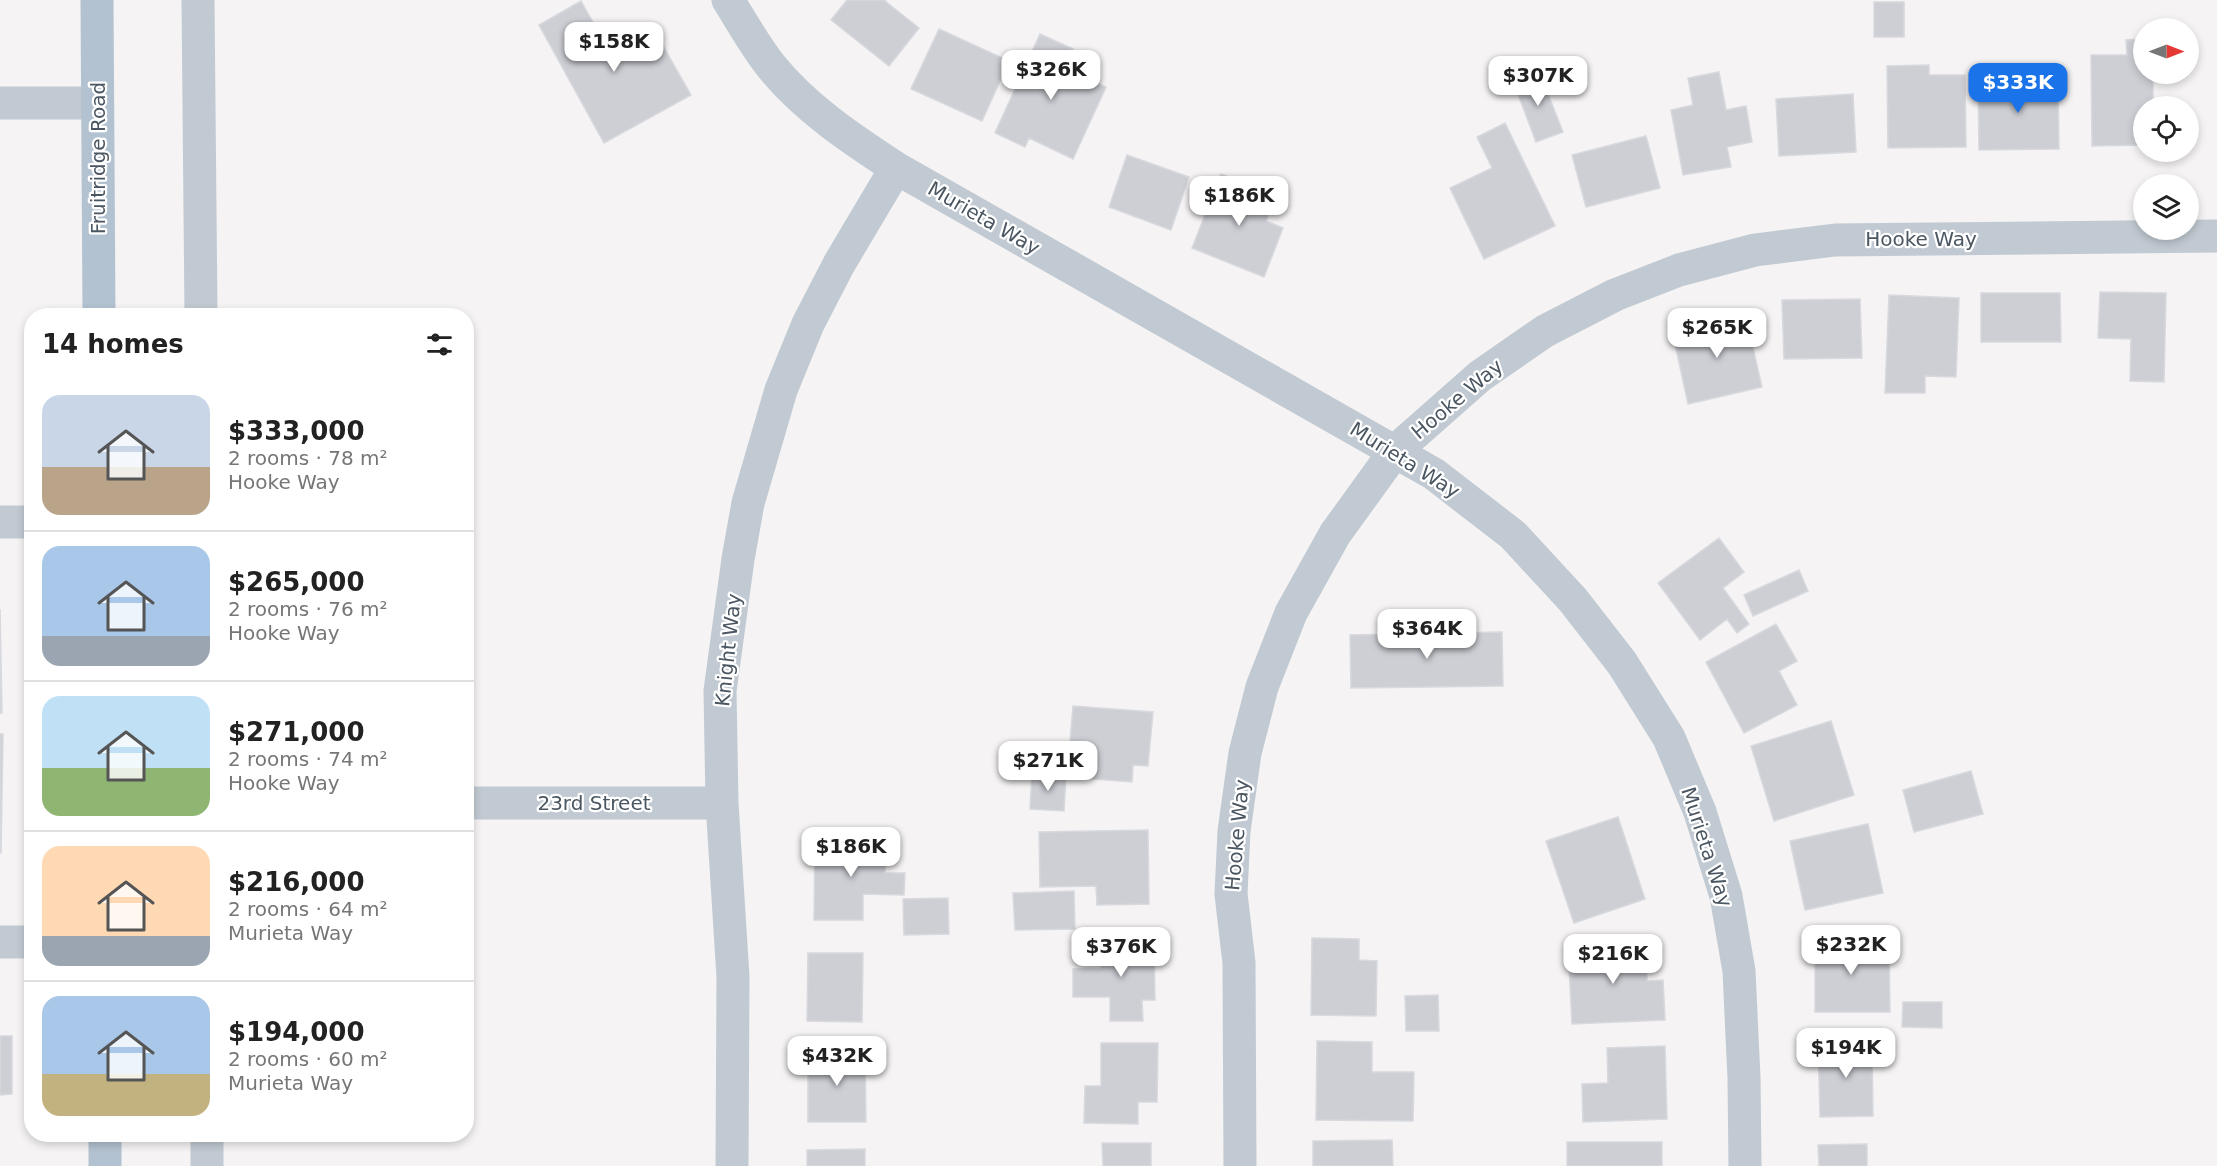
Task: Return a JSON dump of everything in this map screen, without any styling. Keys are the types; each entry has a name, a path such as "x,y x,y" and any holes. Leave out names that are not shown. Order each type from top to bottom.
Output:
{"main road":[{"name":"Fruitridge Road","path":"97,0 99,308"},
{"path":"105,1142 105,1166"}],"street":[{"path":"198,0 201,308"},
{"name":"Murieta Way","path":"728,0 770,65 810,107 856,142 896,168 1434,474 1513,535 1573,600 1622,663 1669,738 1700,812 1726,896 1737,960 1744,1078 1745,1166"},
{"path":"0,103 97,104"},
{"name":"Knight Way","path":"732,1166 733,977 722,803 720,691 738,559 748,503 761,456 782,390 808,324 839,264 896,168"},
{"name":"Hooke Way","path":"1240,1166 1239,963 1231,894 1234,831 1245,753 1262,687 1291,613 1335,534 1395,451 1480,376 1545,331 1615,295 1679,270 1755,250 1835,240 2217,236"},
{"path":"0,522 24,522"},
{"name":"23rd Street","path":"474,803 722,803"},
{"path":"0,942 24,942"},
{"path":"207,1142 207,1166"}],"building":[{"path":"847,0 886,0 919,28 889,66 831,20"},
{"path":"581,1 611,54 654,30 691,95 604,143 539,25"},
{"path":"1874,2 1904,2 1904,37 1874,37"},
{"path":"939,29 1009,61 982,121 911,89"},
{"path":"1040,34 1073,49 1065,68 1106,87 1073,159 1029,138 1025,147 995,133"},
{"path":"2126,40 2133,40 2133,84 2153,84 2153,96 2133,96 2133,145 2092,146 2091,55 2127,55"},
{"path":"1929,65 1929,75 1965,75 1966,147 1888,148 1887,66"},
{"path":"1539,71 1563,132 1536,142 1513,81"},
{"path":"1719,72 1726,110 1746,106 1752,142 1727,147 1731,167 1683,175 1671,110 1693,105 1688,78"},
{"path":"1978,79 2058,79 2059,149 1979,150"},
{"path":"1853,94 1856,152 1779,156 1776,99"},
{"path":"1505,123 1555,226 1484,259 1450,188 1492,168 1477,137"},
{"path":"1646,136 1660,188 1586,207 1572,155"},
{"path":"1127,155 1189,177 1171,230 1109,207"},
{"path":"1221,174 1276,196 1266,221 1283,228 1264,277 1192,248"},
{"path":"2100,292 2166,293 2164,382 2130,381 2131,339 2098,338"},
{"path":"1981,293 2060,293 2061,342 1981,342"},
{"path":"1889,295 1959,298 1956,377 1925,376 1925,393 1885,393"},
{"path":"1860,299 1862,358 1784,359 1782,300"},
{"path":"1745,313 1762,387 1688,404 1672,330"},
{"path":"1719,538 1744,572 1723,588 1749,624 1737,633 1727,619 1700,640 1658,583"},
{"path":"1799,570 1808,591 1753,616 1744,595"},
{"path":"0,609 2,713 0,713"},
{"path":"1776,624 1797,661 1779,671 1797,705 1744,733 1706,662"},
{"path":"1502,632 1503,686 1351,688 1350,635"},
{"path":"1073,706 1153,712 1148,766 1133,765 1132,782 1067,777"},
{"path":"1831,721 1854,795 1774,821 1751,746"},
{"path":"0,734 3,734 1,853 0,853"},
{"path":"1971,771 1983,814 1914,832 1903,790"},
{"path":"1032,773 1066,775 1064,811 1030,809"},
{"path":"1618,817 1645,899 1574,923 1546,841"},
{"path":"1868,824 1883,893 1805,910 1790,841"},
{"path":"1148,830 1149,904 1097,905 1096,886 1040,887 1039,832"},
{"path":"815,841 886,842 885,873 905,873 904,895 863,894 863,920 814,920"},
{"path":"1074,891 1075,929 1015,930 1013,893"},
{"path":"948,898 949,934 904,935 903,899"},
{"path":"1815,937 1867,937 1867,946 1889,946 1890,1012 1815,1012"},
{"path":"1312,938 1359,939 1359,960 1377,961 1376,1016 1311,1015"},
{"path":"1101,941 1154,941 1155,1000 1142,1000 1143,1021 1110,1021 1110,997 1073,997 1073,969 1101,968"},
{"path":"1646,943 1647,981 1663,980 1665,1020 1572,1024 1568,946"},
{"path":"808,953 863,953 862,1022 807,1021"},
{"path":"1438,995 1439,1031 1406,1031 1405,996"},
{"path":"1903,1002 1942,1002 1942,1028 1902,1027"},
{"path":"0,1036 12,1036 12,1094 0,1095"},
{"path":"1872,1040 1873,1116 1820,1117 1818,1042"},
{"path":"1317,1041 1372,1042 1372,1072 1414,1072 1413,1121 1316,1120"},
{"path":"1101,1043 1158,1043 1157,1102 1138,1102 1138,1124 1084,1123 1085,1086 1101,1086"},
{"path":"1665,1046 1667,1119 1583,1122 1582,1084 1608,1083 1607,1048"},
{"path":"865,1051 866,1122 808,1122 808,1052"},
{"path":"1392,1140 1393,1166 1313,1166 1313,1141"},
{"path":"1567,1142 1662,1142 1662,1166 1567,1166"},
{"path":"1102,1143 1151,1143 1151,1166 1103,1166"},
{"path":"1867,1144 1867,1166 1819,1166 1818,1145"},
{"path":"865,1149 865,1166 807,1166 807,1150"}]}
